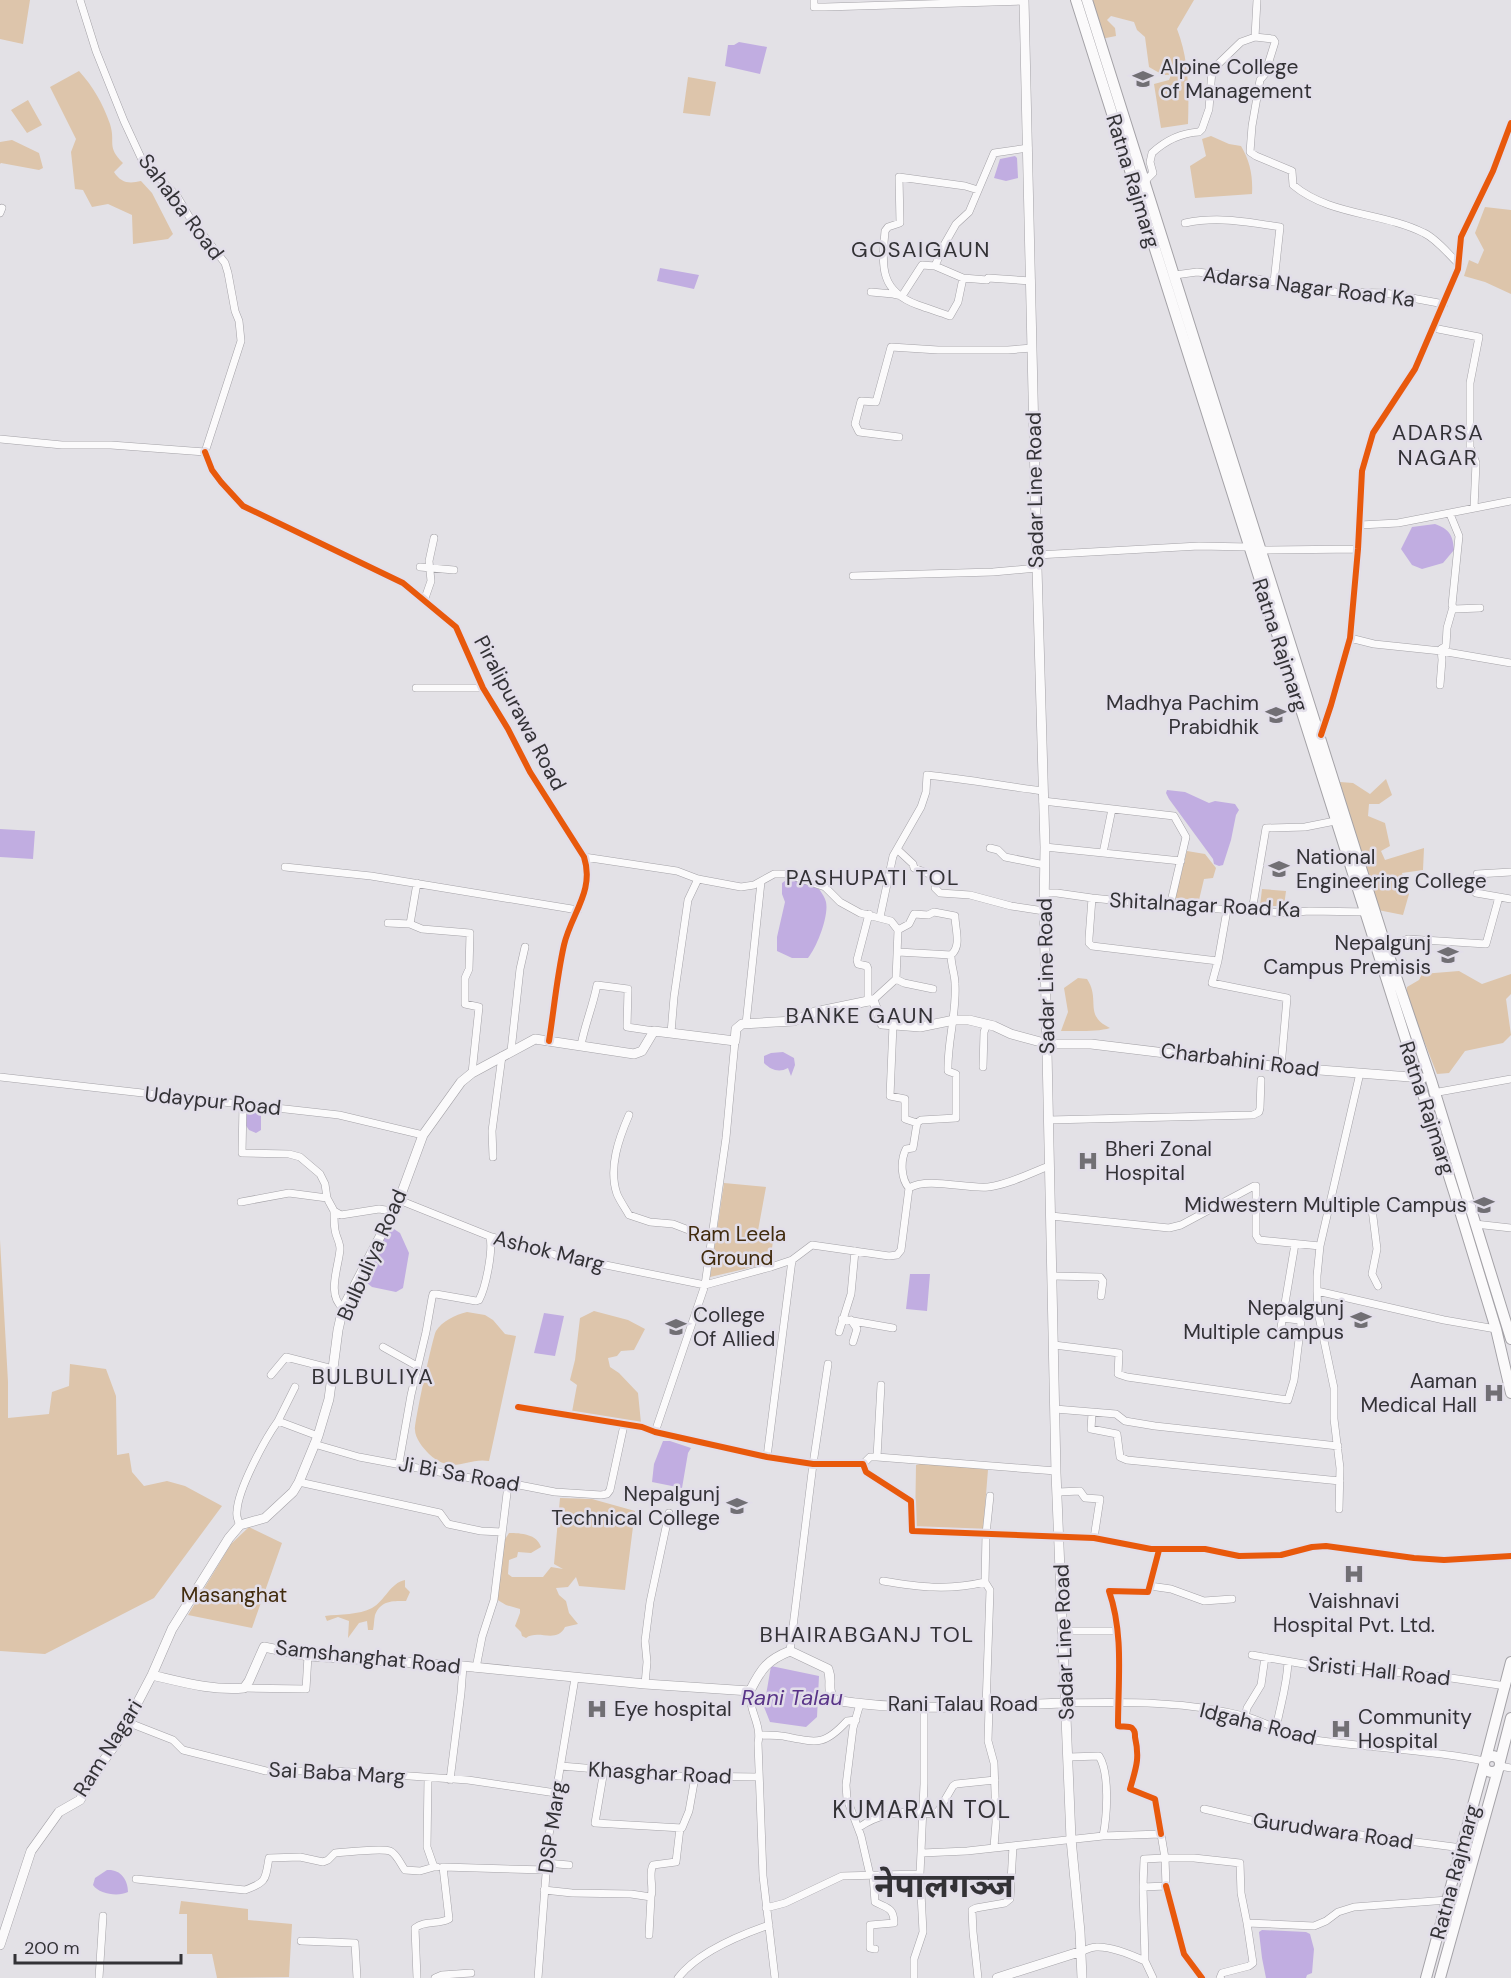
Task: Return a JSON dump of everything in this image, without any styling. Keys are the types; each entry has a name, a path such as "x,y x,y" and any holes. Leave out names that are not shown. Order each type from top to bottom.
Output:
{"highway":[{"name":"Ratna Rajmarg","path":"1076,0 1335,821 1386,947 1431,1080 1511,1340"},
{"name":"Ratna Rajmarg","path":"1087,0 1321,735 1417,1077 1496,1329 1511,1394"},
{"name":"Ratna Rajmarg","path":"1426,1978 1511,1662"},
{"name":"Ratna Rajmarg","path":"1440,1978 1502,1766 1511,1718"},
{"path":"1485,1762 1494,1756 1502,1766"}],"main road":[{"name":"Sadar Line Road","path":"1024,0 1046,847 1044,911 1056,1471 1071,1839 1082,1951 1082,1978"},
{"path":"654,1031 735,1041 736,1029 742,1024 794,1021 815,1012 871,1001 882,1024 893,1025"},
{"name":"Charbahini Road","path":"893,1025 920,1027 954,1020 969,1020 1048,1044 1091,1044 1135,1048 1281,1067 1431,1080"},
{"name":"Bulbuliya Road","path":"240,1525 265,1518 293,1492 299,1482 329,1399 343,1308 399,1200 423,1135 461,1082 506,1053 535,1040 634,1054 642,1051 654,1031"},
{"path":"240,1525 229,1538 172,1629 152,1675 230,1689 244,1688"},
{"name":"Samshanghat Road","path":"244,1688 264,1647 308,1656 463,1666 575,1678 750,1691"},
{"path":"750,1691 761,1670 776,1656 790,1651"},
{"name":"Rani Talau Road","path":"790,1651 828,1669 831,1676 829,1692 834,1700 860,1704 988,1707 1066,1703"},
{"name":"Ram Nagari","path":"0,1945 31,1851 59,1812 80,1800 94,1774 117,1742 152,1675"},
{"path":"998,1978 1082,1951"}],"street":[{"name":"Sahaba Road","path":"80,0 96,51 143,162 177,196 190,218 225,263 228,273 241,330 241,341 205,452"},
{"path":"814,0 814,7 825,7 1024,0"},
{"path":"1255,37 1257,0"},
{"path":"1145,185 1153,173 1150,162 1152,153 1174,137 1189,132 1199,132 1202,129 1209,109 1211,78 1216,65 1242,42 1255,37 1272,39 1275,42 1265,74 1260,80 1250,152 1292,171 1293,185 1312,198 1334,207 1374,216 1425,233 1459,264"},
{"path":"1321,735 1350,638 1359,549 1362,471 1373,433 1415,369 1444,304 1458,269 1461,237 1493,171 1511,123"},
{"path":"935,266 956,224 969,212 994,153 1028,148"},
{"path":"963,278 958,302 950,316 915,304 891,290 884,272 885,231 888,227 900,223 899,177 965,186 978,190"},
{"path":"1185,223 1204,219 1230,219 1280,227 1274,282"},
{"path":"902,296 922,265 935,266 963,278 1031,281"},
{"name":"Adarsa Nagar Road Ka","path":"1175,275 1197,272 1336,292 1385,292 1444,304"},
{"path":"871,292 902,296"},
{"path":"1433,328 1479,337 1470,383 1470,447 1476,463 1474,508"},
{"path":"899,437 859,432 855,424 861,401 876,402 891,347 930,351 1032,348"},
{"path":"0,439 62,445 111,445 205,452"},
{"name":"Piralipurawa Road","path":"205,452 212,470 221,483 243,506 403,584 456,627 483,688 530,772 584,857 588,869 588,880 564,943 549,1041"},
{"path":"1360,525 1398,524 1511,501"},
{"path":"1441,651 1446,646 1447,628 1453,607 1459,536 1450,514"},
{"path":"424,601 431,580 429,561 434,538"},
{"path":"1037,555 1159,547 1249,547 1262,550 1359,549"},
{"path":"420,567 454,570"},
{"path":"852,576 993,572 1037,568"},
{"path":"1453,607 1455,609 1480,608"},
{"path":"1350,638 1374,644 1441,651 1511,663"},
{"path":"1440,685 1441,651"},
{"path":"416,688 483,688"},
{"path":"880,917 893,856 921,807 926,792 927,775 965,778 1112,809 1174,816 1186,837 1170,906"},
{"path":"1103,853 1112,809"},
{"path":"1252,911 1266,828 1305,827 1335,821"},
{"path":"1046,847 1181,861"},
{"path":"990,848 999,850 1005,857 1045,865"},
{"path":"898,850 913,864 914,868 937,877 935,888 940,892 970,895 1011,906 1044,911"},
{"path":"584,857 677,871 698,879 741,887 761,882 774,874 786,874 825,887 840,902 860,913 891,921 898,930 896,979 871,1001"},
{"path":"285,867 371,876 578,910"},
{"path":"1477,874 1511,872"},
{"path":"671,1033 688,900 698,879"},
{"path":"746,1024 761,882"},
{"path":"410,924 417,883"},
{"name":"Shitalnagar Road Ka","path":"1045,893 1227,910 1285,913 1371,911"},
{"path":"1476,893 1511,899"},
{"path":"1386,947 1407,939 1485,944 1499,897"},
{"path":"1092,898 1089,943 1092,946 1218,961"},
{"path":"1227,910 1212,983 1287,998 1281,1067"},
{"path":"898,930 909,924 914,914 928,915 934,912 955,916 957,944 955,953 951,955 898,952"},
{"path":"869,914 857,960 858,964 867,966 871,1001"},
{"path":"388,923 410,924 422,929 470,933 469,969 465,978 465,1004 479,1007 472,1073"},
{"path":"493,1157 492,1131 525,947"},
{"path":"705,1285 771,1268 792,1260 812,1245 889,1256 899,1252 909,1188 903,1177 904,1153 906,1149 913,1148 917,1123 921,1120 956,1118 956,1074 948,1071 956,982 951,968 951,955"},
{"path":"896,979 933,989"},
{"path":"581,1045 586,1018 593,1005 597,985 628,989 627,1027 654,1031"},
{"path":"983,1067 984,1032 987,1024"},
{"path":"893,1025 890,1096 905,1099 905,1119 917,1123"},
{"path":"655,1431 705,1285 726,1138 735,1041"},
{"path":"1339,1509 1340,1481 1334,1419 1334,1388 1318,1312 1317,1276 1320,1246 1360,1073"},
{"name":"Udaypur Road","path":"0,1077 339,1115 423,1135"},
{"path":"1422,1092 1435,1094 1511,1079"},
{"path":"1049,1120 1253,1114 1259,1112 1260,1108 1261,1080"},
{"path":"243,1105 242,1153 289,1154 300,1157 320,1174 325,1184 327,1198 334,1211 335,1232 340,1247 335,1297 343,1308"},
{"path":"629,1114 619,1138 614,1166 617,1193 629,1215 650,1222 673,1224 712,1239"},
{"path":"909,1188 924,1183 989,1187 1050,1166"},
{"path":"1051,1216 1169,1228 1181,1225 1256,1186 1256,1235 1259,1240 1320,1246"},
{"path":"241,1202 289,1193 327,1198"},
{"path":"1331,1199 1372,1209 1377,1249 1372,1274 1378,1286"},
{"name":"Ashok Marg","path":"399,1200 490,1237 556,1255 705,1285"},
{"path":"334,1211 341,1215 379,1209 392,1211"},
{"path":"1475,1224 1511,1228"},
{"path":"399,1463 433,1294 476,1301 481,1297 492,1243 490,1237"},
{"path":"1281,1327 1295,1244"},
{"path":"839,1332 850,1294 855,1251"},
{"path":"767,1457 792,1260"},
{"path":"1052,1276 1100,1277 1103,1281 1101,1296"},
{"path":"1317,1292 1496,1329"},
{"path":"1054,1345 1119,1353 1118,1374 1127,1377 1288,1400 1294,1380 1301,1323 1299,1320 1282,1318"},
{"path":"842,1319 893,1328"},
{"path":"851,1320 857,1329 854,1342"},
{"path":"383,1347 417,1365"},
{"path":"271,1375 286,1357 333,1369"},
{"path":"790,1651 828,1364"},
{"path":"877,1457 881,1385"},
{"path":"240,1525 236,1514 239,1502 266,1438 278,1421 295,1387"},
{"path":"518,1407 642,1427 767,1457 813,1464 863,1464 870,1457 877,1457 1056,1471"},
{"path":"1055,1409 1116,1414 1123,1420 1155,1425 1320,1442 1338,1446"},
{"path":"1092,1413 1093,1431 1117,1434"},
{"path":"1123,1420 1117,1434 1120,1457 1127,1460 1340,1481"},
{"name":"Ji Bi Sa Road","path":"278,1421 316,1440 359,1457 508,1485 555,1492 601,1495 607,1494 610,1490 624,1425"},
{"path":"863,1464 866,1472 911,1501 912,1531 1094,1538 1159,1550 1205,1549 1239,1556 1281,1555 1326,1546 1424,1559 1511,1556"},
{"path":"299,1482 440,1512 448,1524 481,1531 502,1532"},
{"path":"476,1668 482,1638 494,1600 508,1485"},
{"path":"1058,1492 1080,1491 1085,1498 1100,1499 1094,1538"},
{"path":"990,1496 985,1582 990,1590 988,1741 994,1763 995,1780 994,1847"},
{"path":"645,1684 645,1641 669,1513"},
{"path":"1159,1550 1148,1592 1109,1591 1115,1611 1117,1631 1118,1726 1131,1727 1134,1731 1139,1756 1137,1771 1130,1789 1155,1800 1165,1858 1166,1886 1184,1953 1202,1978"},
{"path":"883,1581 934,1589 970,1586 985,1582"},
{"path":"1150,1586 1171,1589 1204,1601 1232,1599"},
{"path":"1064,1631 1117,1631"},
{"name":"Sristi Hall Road","path":"1252,1655 1333,1669 1383,1671 1506,1686"},
{"path":"244,1688 306,1689 308,1656"},
{"path":"1245,1717 1247,1708 1261,1685 1264,1657"},
{"path":"1276,1729 1286,1689 1288,1662"},
{"path":"450,1780 462,1693 463,1666"},
{"name":"DSP Marg","path":"538,1978 549,1835 575,1678"},
{"path":"750,1691 749,1699 760,1734 758,1743 762,1876 775,1978"},
{"name":"Idgaha Road","path":"1066,1703 1118,1702 1193,1707 1245,1717 1305,1739 1456,1755 1485,1762"},
{"path":"860,1704 846,1785 847,1799 872,1875 875,1902 888,1907 894,1915 894,1923 870,1925 870,1948 875,1949"},
{"path":"914,1978 914,1959 923,1932 920,1874 924,1711 927,1706"},
{"path":"760,1734 810,1742 824,1740 837,1732 847,1721 856,1720"},
{"name":"Sai Baba Marg","path":"127,1722 173,1740 183,1750 266,1771 337,1772 468,1780 556,1793"},
{"path":"1069,1757 1099,1756 1102,1760 1107,1804 1103,1836"},
{"name":"Khasghar Road","path":"561,1766 695,1777 759,1777"},
{"path":"604,1770 595,1823 680,1828"},
{"path":"649,1935 651,1869 653,1865 676,1862 680,1828 689,1811 695,1777"},
{"path":"428,1778 427,1847 434,1867"},
{"path":"858,1828 882,1815 900,1811 936,1813 956,1784 995,1780"},
{"name":"Gurudwara Road","path":"1204,1809 1255,1821 1462,1848"},
{"path":"922,1853 966,1851 1103,1836 1161,1834"},
{"path":"978,1978 972,1910 1005,1903 1010,1899 1013,1846"},
{"path":"135,1879 245,1890 260,1885 266,1878 269,1858 300,1857 323,1862 335,1853 389,1851 405,1870 420,1871 434,1867 569,1865"},
{"path":"1153,1978 1145,1961 1144,1859 1194,1858 1240,1863 1241,1893 1253,1963 1222,1972 1220,1978"},
{"path":"417,1978 416,1928 421,1923 449,1919 443,1867"},
{"path":"766,1908 785,1903 842,1876 920,1874"},
{"path":"1143,1887 1166,1886"},
{"path":"544,1890 651,1897"},
{"path":"1247,1923 1314,1926 1338,1912 1354,1907 1448,1900"},
{"path":"99,1978 103,1916"},
{"path":"678,1978 704,1956 744,1933 769,1925"},
{"path":"301,1941 355,1942 357,1978"},
{"path":"1082,1951 1095,1947 1106,1948 1145,1961"},
{"path":"435,1978 442,1975 471,1973"}],"green space":[{"path":"0,0 30,0 23,44 0,39"},
{"path":"1090,0 1194,0 1177,29 1186,64 1188,124 1161,128 1154,84 1169,80 1171,75 1163,75 1149,67 1145,37 1137,30 1134,22 1111,16 1107,20 1115,28 1116,36 1101,39"},
{"path":"79,71 97,96 110,124 113,148 123,163 114,172 126,182 141,181 152,193 173,234 168,239 133,244 132,215 108,204 92,207 83,190 75,189 71,152 76,139 50,87"},
{"path":"688,77 716,82 710,116 683,113"},
{"path":"28,100 42,125 27,133 11,110"},
{"path":"1211,136 1229,144 1241,146 1250,169 1252,194 1195,198 1190,166 1206,156 1202,139"},
{"path":"12,140 39,153 43,168 39,170 0,164 0,142"},
{"path":"1485,207 1511,210 1511,294 1485,282 1464,276 1469,260 1478,264 1484,250 1475,233"},
{"path":"1386,779 1392,795 1379,804 1369,804 1368,816 1385,823 1390,846 1381,851 1385,860 1424,848 1423,870 1402,873 1409,894 1403,915 1378,910 1340,782 1353,783 1370,794"},
{"path":"1187,851 1205,854 1216,868 1213,878 1204,879 1199,900 1175,898"},
{"path":"1262,889 1286,891 1284,906 1260,906"},
{"path":"1459,971 1482,984 1511,974 1511,994 1506,999 1511,1035 1503,1043 1465,1051 1449,1073 1437,1074 1406,995 1407,987 1419,980 1422,974"},
{"path":"1078,978 1087,979 1093,994 1097,1018 1110,1028 1093,1031 1061,1031 1068,1012 1064,988"},
{"name":"Ram Leela Ground","path":"724,1183 766,1187 757,1236 773,1241 770,1263 710,1277"},
{"path":"0,1240 8,1418 49,1414 52,1392 69,1386 70,1364 106,1369 116,1396 117,1455 129,1453 132,1472 144,1486 167,1481 185,1486 222,1506 154,1598 45,1654 0,1651"},
{"path":"594,1311 628,1320 645,1329 634,1350 621,1351 617,1356 608,1358 610,1367 638,1393 641,1423 572,1412 577,1385 570,1380 580,1318"},
{"path":"467,1312 485,1315 493,1320 505,1334 516,1336 489,1461 481,1460 452,1465 445,1464 427,1452 416,1436 415,1424 436,1331 449,1319"},
{"path":"932,1461 988,1470 983,1531 915,1528 916,1465"},
{"path":"560,1498 592,1499 635,1511 625,1590 579,1586 576,1577 568,1587 556,1588 559,1595 566,1601 569,1613 578,1624 565,1627 557,1635 536,1635 526,1638 515,1626 520,1609 496,1599 504,1541 509,1533 523,1534 536,1539 541,1547 531,1553 518,1552 517,1557 509,1560 508,1574 512,1577 543,1577 551,1567 563,1569 554,1564"},
{"name":"Masanghat","path":"249,1527 282,1543 252,1628 188,1615 231,1544"},
{"path":"405,1580 405,1587 410,1592 406,1601 388,1602 381,1606 375,1615 373,1630 368,1630 367,1621 359,1623 348,1638 349,1621 338,1617 327,1621 325,1616 355,1613 372,1608 391,1588"},
{"path":"181,1901 248,1909 248,1920 292,1924 289,1977 217,1978 212,1954 187,1954 187,1914 179,1914"}],"water":[{"path":"739,42 767,47 760,74 725,66 728,45"},
{"path":"1015,156 1018,178 1006,181 994,178 1000,159"},
{"path":"660,268 699,275 694,289 657,281"},
{"path":"1435,524 1449,533 1453,540 1454,550 1443,563 1422,569 1412,565 1401,549 1412,527"},
{"path":"1167,790 1185,792 1209,803 1215,801 1235,804 1239,810 1223,865 1214,864 1213,859 1169,799"},
{"path":"0,829 35,831 33,859 0,857"},
{"path":"789,878 819,889 826,902 822,931 808,958 792,958 777,951 777,937 785,902 782,883"},
{"path":"783,1052 794,1058 795,1065 791,1076 788,1068 775,1070 764,1063 764,1056"},
{"path":"247,1109 261,1110 261,1130 256,1133 249,1130 245,1124"},
{"path":"394,1229 400,1233 409,1253 403,1288 396,1292 372,1287 366,1280 387,1232"},
{"path":"910,1274 930,1274 927,1311 906,1309"},
{"path":"544,1313 564,1316 555,1356 534,1353"},
{"path":"663,1441 691,1448 688,1453 682,1488 652,1482 654,1464"},
{"name":"Rani Talau","path":"771,1666 819,1676 817,1717 806,1727 770,1722 764,1707"},
{"path":"107,1870 116,1871 122,1876 127,1883 128,1892 109,1894 93,1885 95,1878"},
{"path":"1262,1930 1310,1934 1314,1949 1312,1973 1306,1978 1266,1978 1259,1932"}],"cycle path":[{"path":"1321,735 1350,638 1362,471 1373,433 1415,369 1458,269 1461,237 1493,171 1511,123"},
{"path":"205,452 212,470 243,506 403,583 456,627 483,688 530,772 584,857 587,869 581,902 564,945 549,1041"},
{"path":"518,1407 642,1427 655,1432 767,1457 813,1464 863,1464 866,1472 911,1501 912,1531 1094,1538 1151,1549 1205,1549 1239,1556 1281,1555 1326,1546 1444,1560 1511,1556"},
{"path":"1159,1550 1148,1592 1109,1591 1117,1624 1118,1726 1132,1728 1135,1732 1137,1763 1130,1789 1155,1799 1161,1834"},
{"path":"1166,1886 1184,1954 1202,1978"}],"place":[{"name":"Alpine College of Management","path":"1143,79"},
{"name":"Madhya Pachim Prabidhik","path":"1276,715"},
{"name":"National Engineering College","path":"1279,869"},
{"name":"Nepalgunj Campus Premisis","path":"1448,955"},
{"name":"Bheri Zonal Hospital","path":"1088,1161"},
{"name":"Midwestern Multiple Campus","path":"1484,1205"},
{"name":"Nepalgunj Multiple campus","path":"1361,1320"},
{"name":"College Of Allied","path":"676,1327"},
{"name":"Aaman Medical Hall","path":"1494,1393"},
{"name":"Nepalgunj Technical College","path":"737,1506"},
{"name":"Vaishnavi Hospital Pvt. Ltd.","path":"1354,1574"},
{"name":"Eye hospital","path":"597,1709"},
{"name":"Community Hospital","path":"1341,1729"}],"district":[{"name":"GOSAIGAUN","path":"921,249"},
{"name":"ADARSA NAGAR","path":"1438,444"},
{"name":"PASHUPATI TOL","path":"873,877"},
{"name":"BANKE GAUN","path":"860,1015"},
{"name":"BULBULIYA","path":"373,1376"},
{"name":"BHAIRABGANJ TOL","path":"867,1634"},
{"name":"KUMARAN TOL","path":"922,1810"},
{"name":"नेपालगञ्ज","path":"944,1885"}]}
